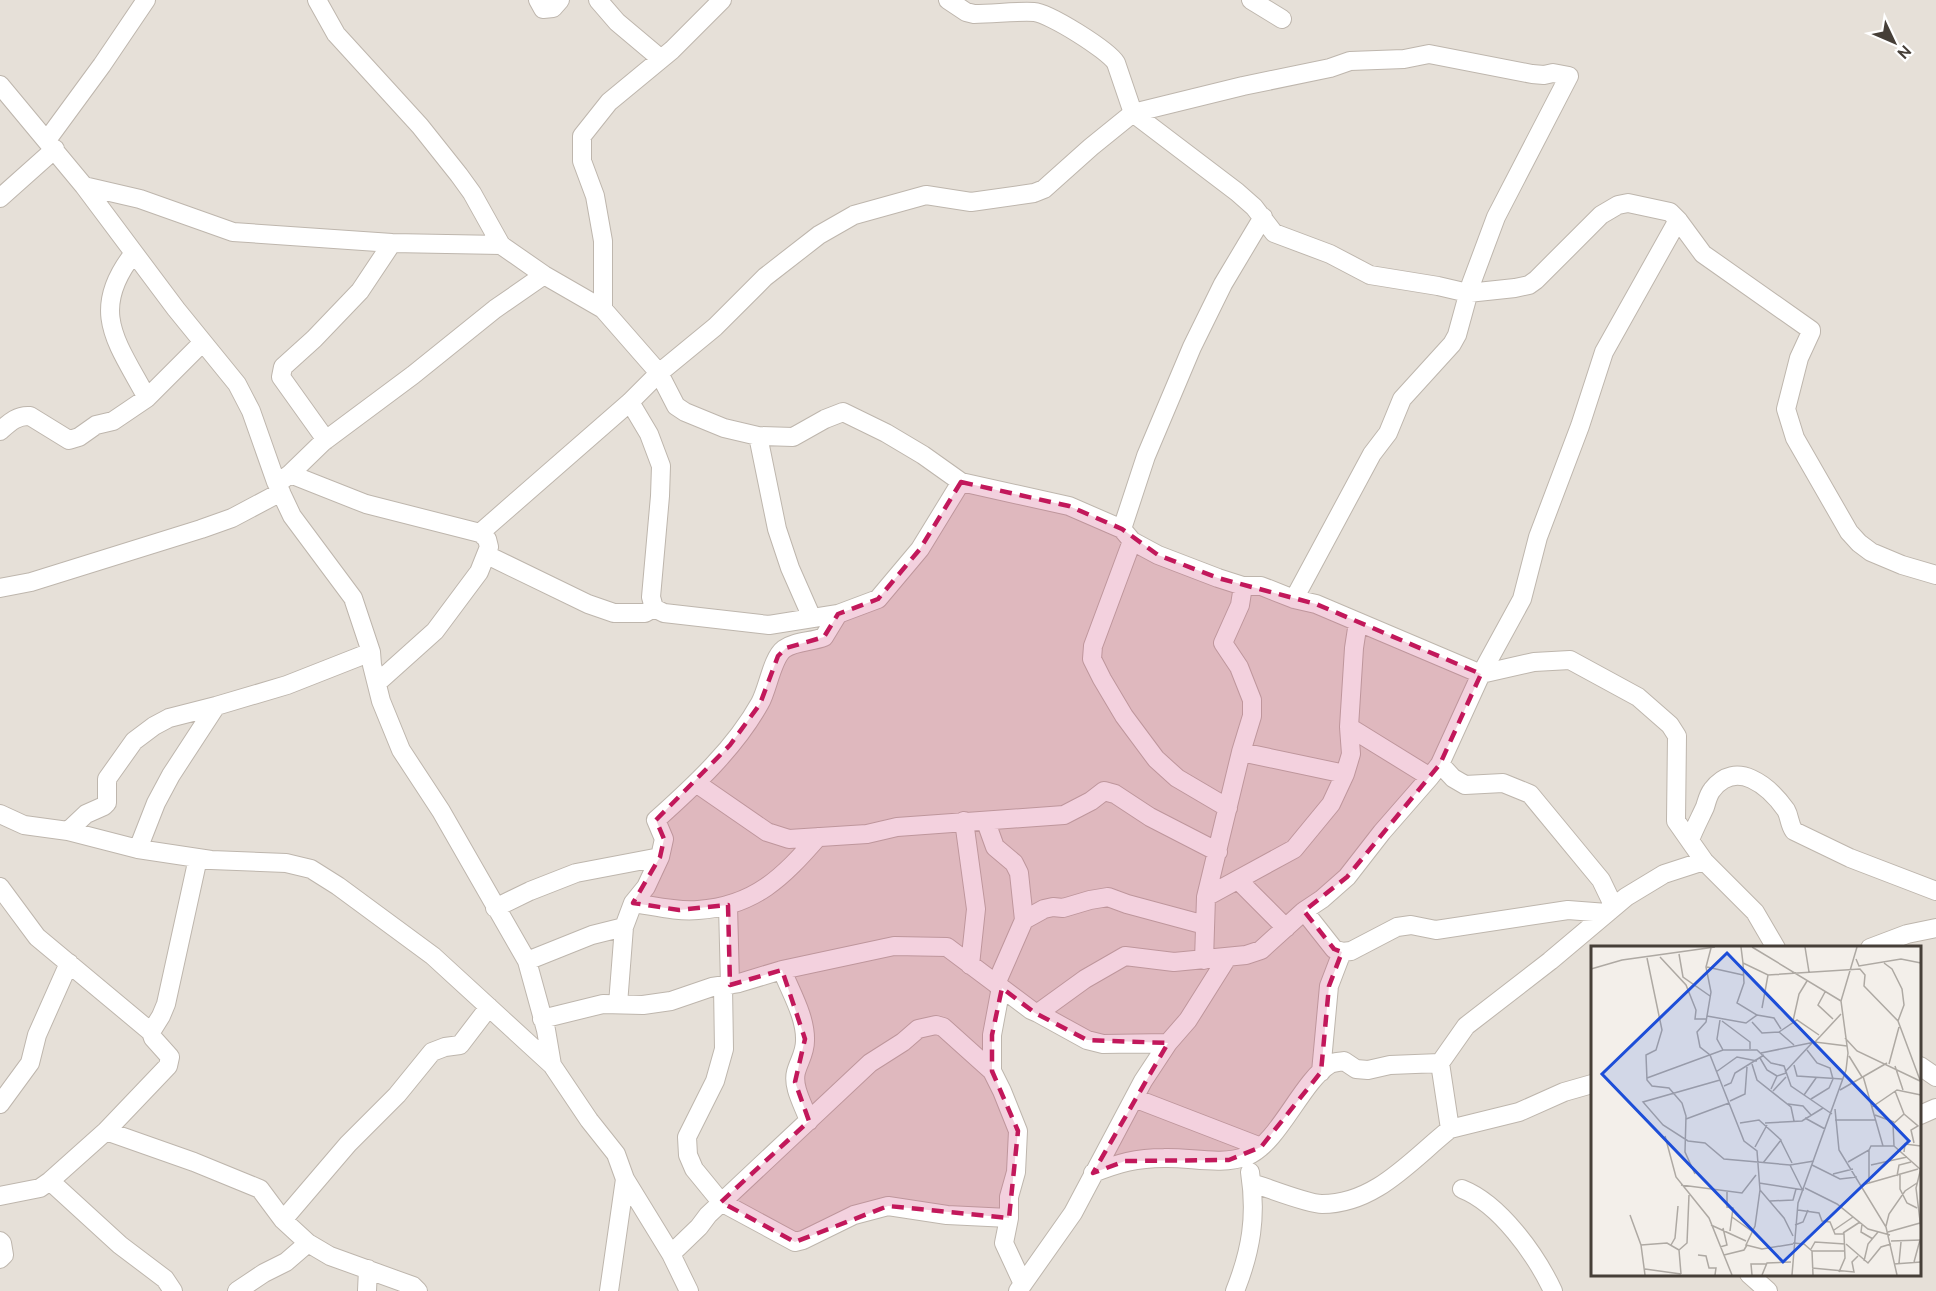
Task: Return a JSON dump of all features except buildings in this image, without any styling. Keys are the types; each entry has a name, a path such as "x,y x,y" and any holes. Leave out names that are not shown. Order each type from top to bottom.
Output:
{"street":[{"path":"0,198 51,144 146,0"},
{"path":"317,0 336,34 420,126 472,193 501,245 544,275 603,309 659,373 676,406 685,412 724,428 758,436 793,437 843,412 923,455 960,482 1069,506 1127,535 1158,555 1243,586 1262,586 1294,599 1316,604 1482,674 1534,662 1570,660 1638,697 1670,725 1677,736 1676,822 1704,861 1750,906 1775,946"},
{"path":"538,0 543,9 553,8 561,0"},
{"path":"598,0 617,22 661,59"},
{"path":"603,309 603,241 596,196 582,161 582,136 609,102 661,59 722,0"},
{"path":"948,0 966,12 974,14 1037,12 1093,42 1111,55 1116,63 1133,113 1237,192 1263,218 1274,233 1330,254 1370,275 1468,293 1529,285 1545,272 1601,215 1618,205 1628,203 1670,212 1703,255 1810,330 1799,358 1786,409 1795,438 1849,532 1871,552 1902,565 1936,575"},
{"path":"1251,0 1282,19"},
{"path":"480,533 630,402 659,373 715,327 765,277 819,235 854,215 927,195 971,202 1034,193 1044,189 1133,113 1243,86 1330,68 1350,61 1404,59 1429,54 1532,74 1569,75 1496,217 1468,293 1457,335 1452,344 1402,399 1388,433 1372,454 1294,599"},
{"path":"0,85 51,144 237,384 283,483 292,516 353,598 371,652 381,701 401,750 441,811 527,961 546,1030 552,1065"},
{"path":"84,186 140,199 233,232 392,243 501,245"},
{"path":"1228,808 1178,778 1156,759 1124,716 1101,679 1092,659 1093,646 1127,535 1146,456 1192,347 1222,284 1263,218"},
{"path":"1038,1012 1085,979 1125,956 1174,962 1227,958 1261,950 1304,911 1347,877 1389,823 1435,770 1522,599 1538,537 1580,426 1604,352 1678,220"},
{"path":"326,440 281,377 283,367 314,339 360,291 392,243"},
{"path":"134,253 123,267 114,286 108,309 110,324 120,348 147,398"},
{"path":"0,588 32,582 232,518 283,483 326,440 413,375 495,309 544,275"},
{"path":"0,431 15,419 30,416 69,440 79,437 96,425 113,421 147,398 203,342"},
{"path":"630,402 649,434 661,466 651,597 654,608 664,613 769,625 838,614 878,599 920,549 960,482"},
{"path":"758,436 777,529 790,568 812,618"},
{"path":"283,483 480,533 487,539 489,547 487,555 478,572 435,631 377,683"},
{"path":"487,555 588,604 614,613 645,614 654,608"},
{"path":"1204,960 1206,897 1252,716 1252,700 1239,667 1223,643 1240,605 1243,586"},
{"path":"618,1004 624,927 633,903 646,887 660,857 664,839 656,820 696,783 730,745 760,704 778,656 786,648 824,637 838,614"},
{"path":"1206,897 1294,849 1331,804 1345,774 1351,754 1349,727 1358,622"},
{"path":"68,831 86,814 107,803 107,779 134,741 154,726 169,718 286,685 371,652"},
{"path":"138,849 156,803 171,775 216,706"},
{"path":"1349,727 1466,785 1503,783 1530,794 1596,873 1610,910"},
{"path":"1241,752 1345,774"},
{"path":"1690,840 1710,792 1720,780 1733,775 1746,775 1775,797 1788,813 1790,825 1794,831 1850,858 1936,891"},
{"path":"696,783 767,832 789,838 867,834 897,827 964,821 986,822 1064,814 1091,801 1104,791 1114,794 1150,817 1218,852"},
{"path":"2,820 68,831 138,849 198,858 286,863 311,869 355,898 434,956 552,1065 589,1120 616,1154 625,1179 671,1254 689,1291"},
{"path":"964,821 976,909 970,965"},
{"path":"986,822 995,847 1014,863 1019,873 1024,920 999,986 992,1035 992,1071"},
{"path":"633,903 679,910 698,910 728,905 768,888 790,869 818,837"},
{"path":"495,908 576,873 660,857"},
{"path":"151,1032 166,1004 198,858"},
{"path":"1450,1129 1440,1063 1466,1026 1550,961 1626,897 1664,874 1704,861"},
{"path":"1238,880 1286,928"},
{"path":"0,887 37,937 151,1032 153,1038 170,1057 170,1062 106,1131 50,1181 40,1188 0,1196"},
{"path":"1024,920 1053,906 1063,908 1108,897 1205,925"},
{"path":"728,905 724,1049 714,1082 687,1137 688,1155 694,1169 721,1202 795,1242 854,1215 888,1206 947,1215 1009,1218"},
{"path":"1304,911 1334,949 1342,952 1351,951 1397,927 1411,925 1436,930 1568,910 1610,910"},
{"path":"527,961 592,935 624,927"},
{"path":"1875,946 1907,934 1936,928"},
{"path":"542,1019 603,1004 643,1005 671,1001 782,970 894,946 946,947 1035,1013 1038,1012 1095,1042 1103,1044 1168,1043"},
{"path":"1321,1072 1329,986 1342,952"},
{"path":"1020,1287 1073,1213 1134,1098 1168,1043 1188,1020 1227,958"},
{"path":"0,1104 30,1063 37,1035 69,963"},
{"path":"782,970 801,1017 806,1039 804,1055 796,1071 795,1082 809,1121"},
{"path":"283,1220 348,1144 397,1095 432,1052 445,1047 460,1046 489,1006"},
{"path":"671,1254 721,1202 870,1063 903,1042 918,1029 936,1025 944,1027 992,1071 1018,1131 1016,1172 1009,1197 1009,1218 1004,1243 1020,1287"},
{"path":"1093,1173 1125,1161 1165,1157 1229,1160 1254,1151 1321,1072 1332,1063 1344,1061 1356,1069 1368,1070 1390,1065 1440,1063"},
{"path":"1921,1067 1936,1077"},
{"path":"1252,1183 1321,1204 1347,1200 1371,1191 1404,1170 1450,1129 1520,1112 1564,1092 1591,1085"},
{"path":"1134,1098 1254,1151"},
{"path":"1921,1115 1936,1108"},
{"path":"106,1131 194,1162 260,1189 283,1220 308,1243 330,1256 412,1286 418,1291"},
{"path":"1235,1291 1247,1261 1253,1221 1254,1151"},
{"path":"609,1291 625,1179"},
{"path":"50,1181 120,1245 165,1279 173,1291"},
{"path":"1462,1189 1477,1195 1503,1220 1533,1257 1553,1291"},
{"path":"0,1241 4,1255 0,1259"},
{"path":"237,1291 286,1262 308,1243"},
{"path":"367,1291 368,1269"},
{"path":"1750,1276 1768,1291"}],"highlighted area":[{"path":"961,482 1069,506 1122,529 1158,555 1218,578 1316,604 1481,674 1440,764 1347,877 1304,911 1334,949 1342,952 1329,986 1321,1072 1261,1147 1229,1160 1125,1161 1093,1173 1168,1043 1087,1040 1035,1013 1002,988 992,1035 992,1071 1018,1131 1009,1218 888,1206 795,1242 721,1202 809,1121 795,1082 805,1039 782,970 730,985 728,905 679,910 633,903 660,857 664,839 656,820 730,745 760,704 778,656 786,648 824,637 838,614 878,599 920,549"}],"shaded area":[{"path":"0,0 1936,0 1936,1291 0,1291"}]}
